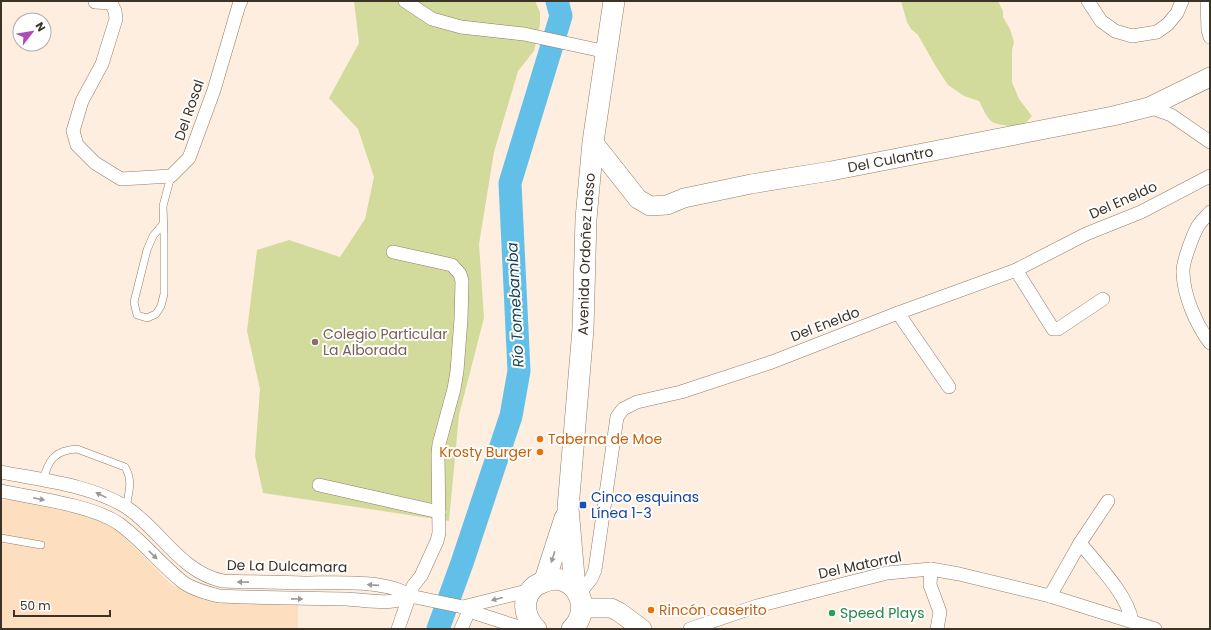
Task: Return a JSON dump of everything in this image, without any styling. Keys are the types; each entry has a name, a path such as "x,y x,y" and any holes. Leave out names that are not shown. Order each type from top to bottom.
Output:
{"main road":[{"name":"Avenida Ordoñez Lasso","path":"578,597 568,508 583,329 586,218 593,142 614,1"},
{"name":"Avenida Ordoñez Lasso","path":"536,629 531,624 526,613 527,597 538,585 568,508"},
{"path":"538,585 553,579 561,580 578,597 580,617 572,629"}],"street":[{"name":"Del Rosal","path":"170,176 189,158 214,90 241,1"},
{"path":"405,1 432,19 461,27 524,34 607,52"},
{"path":"1088,1 1101,21 1115,31 1132,36 1157,32 1168,24 1177,12 1182,1"},
{"path":"1207,1 1208,30 1210,37"},
{"path":"95,2 111,4 115,11 116,19 102,64 82,101 73,131 77,145 95,163 121,179 170,176"},
{"name":"Del Culantro","path":"593,142 638,199 650,206 666,205 684,198 706,193 832,171 1091,120 1149,107 1210,77"},
{"path":"1149,107 1171,116 1210,142"},
{"name":"Del Eneldo","path":"578,597 595,570 617,417 623,409 637,402 681,392 772,362 898,313 1016,270 1086,234 1141,212 1210,176"},
{"path":"1210,212 1198,226 1189,247 1183,271 1187,297 1194,315 1210,344"},
{"path":"393,252 452,265 460,274 462,281 457,371 454,389 439,444 438,454 439,533 437,541 421,576 413,586 413,597 398,629"},
{"path":"1016,270 1053,329 1058,329 1103,299"},
{"path":"898,313 949,387"},
{"name":"De La Dulcamara","path":"1,472 93,491 126,507 152,530 185,563 212,579 223,581 344,583 395,588 413,597 464,608 526,629"},
{"path":"320,485 439,512"},
{"name":"De La Dulcamara","path":"1,491 81,508 118,523 184,583 194,589 206,593 219,596 346,599 393,602 413,597"},
{"path":"1050,596 1080,543 1108,501"},
{"path":"1080,543 1120,594 1131,614 1132,621"},
{"path":"931,569 930,585 940,612 937,629"},
{"name":"Del Matorral","path":"690,629 757,606 887,573 931,569 959,574 1050,596 1152,628"},
{"name":"De La Dulcamara","path":"464,608 538,585"},
{"path":"578,597 620,612 642,629"},
{"path":"461,629 464,608"}],"lane":[{"path":"163,224 153,236 147,250 134,302 136,315 147,318 156,314 161,306 164,294 163,206 170,176"},
{"path":"43,480 47,466 58,454 70,449 77,449 125,467 131,483 126,507"},
{"path":"1,538 41,545"}],"shaded area":[{"path":"11,496 87,516 113,526 172,585 225,603 298,605 298,629 1,629 1,502"}],"green space":[{"path":"354,1 535,1 540,12 540,24 534,51 518,71 494,152 479,244 484,318 459,415 449,521 263,493 255,456 260,389 247,331 257,250 289,240 340,257 365,219 374,177 358,129 329,98 359,43"},
{"path":"901,1 998,1 1014,42 1012,50 1012,82 1019,99 1032,116 1029,120 1019,126 1007,126 994,123 987,116 979,101 964,96 948,85 918,35 911,29 907,22"}],"waterway":[{"name":"Río Tomebamba","path":"438,629 462,563 511,416 519,371 510,183 561,16 557,1"}],"place":[{"name":"Colegio Particular La Alborada","path":"315,342"},
{"name":"Taberna de Moe","path":"540,439"},
{"name":"Krosty Burger","path":"540,452"},
{"name":"Cinco esquinas Línea 1-3","path":"583,505"},
{"name":"Rincón caserito","path":"651,610"},
{"name":"Speed Plays","path":"832,613"}]}
